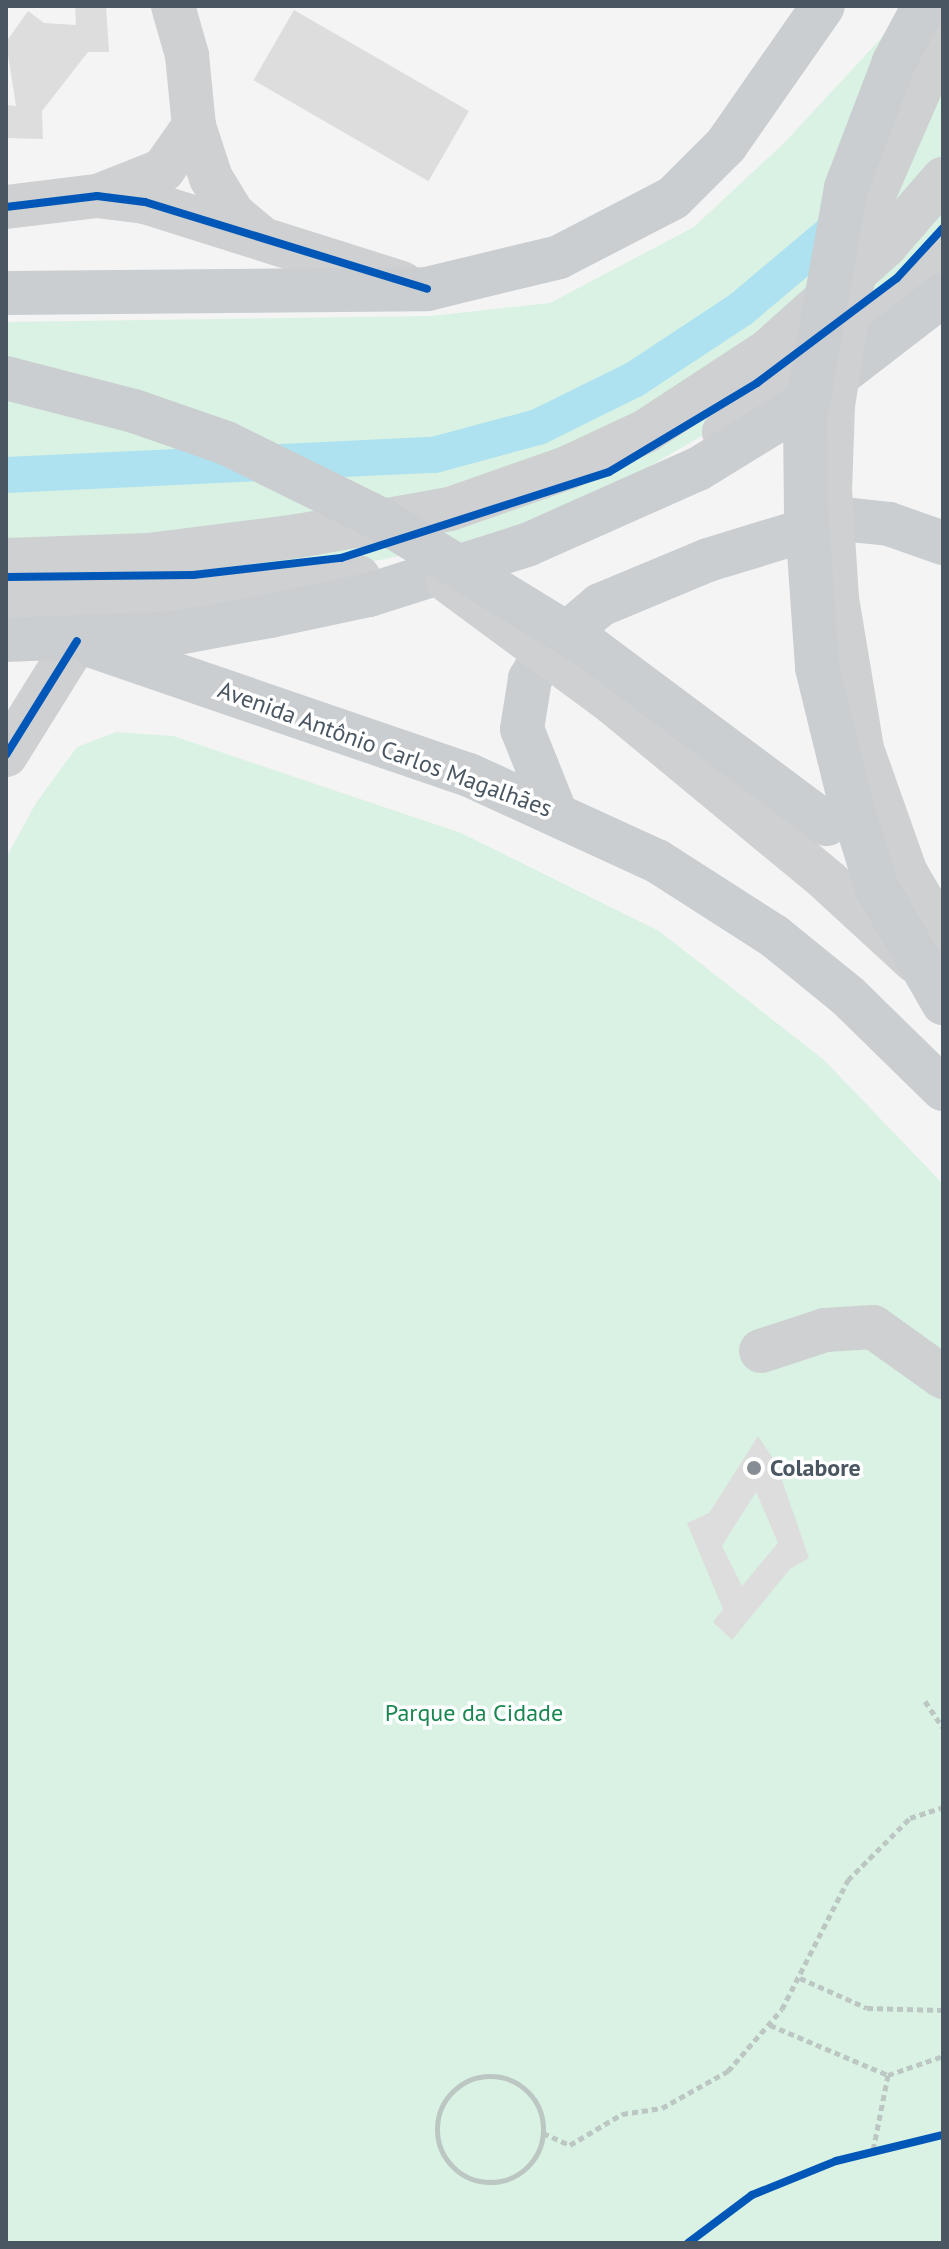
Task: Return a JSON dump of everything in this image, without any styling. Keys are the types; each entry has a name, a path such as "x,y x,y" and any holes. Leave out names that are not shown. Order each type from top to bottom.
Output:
{"main road":[{"path":"6,293 427,289 559,257 673,198 726,145 823,6"},
{"path":"924,6 894,62 846,188 805,419 806,509 817,668 844,780 877,888 943,1003"},
{"path":"6,280 69,293"},
{"path":"6,640 77,641 177,633 369,595 608,513 698,469 791,412 943,295"},
{"path":"6,378 134,411 226,443 369,513 588,646 827,824 943,936"},
{"path":"554,809 522,729 530,679 546,651 600,605 708,560 842,519 889,524 943,543"},
{"name":"Avenida Antônio Carlos Magalhães","path":"77,641 554,809 657,861 774,936 848,996 943,1089"}],"street":[{"path":"173,6 187,55 194,126 211,178 233,214 270,245"},
{"path":"943,36 862,222 833,406 830,490 837,599 862,749 906,873 943,936"},
{"path":"6,207 97,196 163,170 194,126"},
{"path":"6,560 148,555 298,536 450,509 569,467 646,431 768,351 885,246 943,179"},
{"path":"97,196 188,214 270,245 427,289"},
{"path":"6,600 190,600 335,583 517,536 633,487 743,420 922,284 943,258"},
{"path":"6,399 102,418 211,456 332,510 459,588 613,703 829,882 943,987"},
{"path":"6,755 77,641"},
{"path":"761,1351 825,1330 873,1327 943,1377"}],"path":[{"path":"925,1701 943,1728"},
{"path":"543,2133 570,2145 622,2114 662,2108 698,2091 728,2071 770,2025 800,1978 848,1880 877,1845 910,1818 943,1807"},
{"path":"800,1978 867,2008 943,2010"},
{"path":"770,2025 888,2075 943,2056"},
{"path":"873,2151 888,2075"},
{"path":"494,2076 525,2089 542,2117 543,2133 531,2164 503,2181 486,2182 456,2169 445,2157 437,2125 441,2109 462,2084 494,2076"},
{"path":"688,2243 752,2195 873,2151 943,2135"}],"green space":[{"path":"911,6 943,6 943,243 738,415 624,481 497,536 267,583 6,583 6,322 431,316 550,303 694,227 785,142"},
{"name":"Parque da Cidade","path":"116,732 173,736 461,833 659,931 824,1060 943,1184 943,2243 6,2243 6,858 36,803 77,747"}],"building":[{"path":"75,6 106,6 109,52 88,52 42,111 43,139 6,138 6,105 16,106 6,42 28,11 44,23 76,25"},
{"path":"294,10 469,111 428,181 254,80"},
{"path":"758,1436 776,1463 809,1558 790,1569 732,1640 713,1622 723,1609 687,1523 709,1513","holes":["756,1492 778,1543 742,1586 722,1546"]}],"waterway":[{"path":"6,475 434,455 538,427 635,379 741,309 849,218"}],"cycle path":[{"path":"6,207 97,196 145,202 427,289"},
{"path":"6,577 193,575 341,558 609,472 757,383 897,278 943,228"},
{"path":"6,755 77,641"},
{"path":"688,2243 752,2195 836,2161 943,2135"}],"place":[{"name":"Colabore","path":"754,1468"}]}
